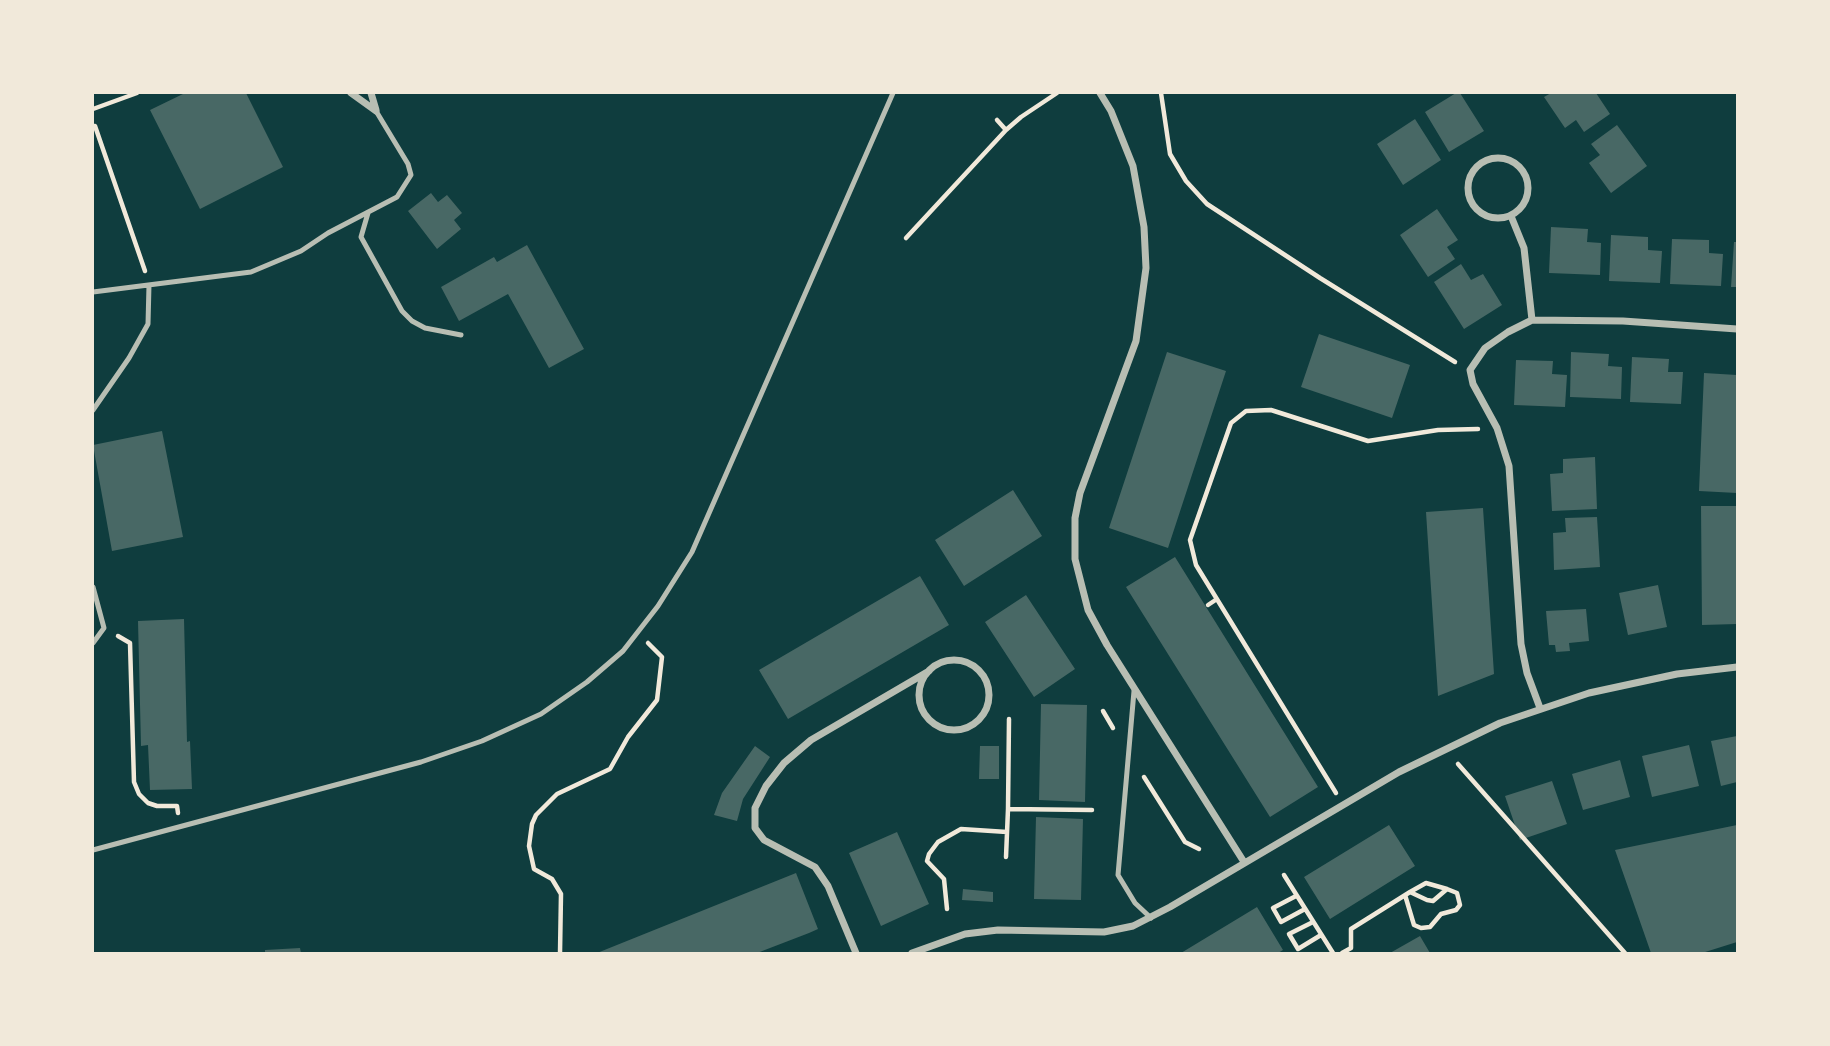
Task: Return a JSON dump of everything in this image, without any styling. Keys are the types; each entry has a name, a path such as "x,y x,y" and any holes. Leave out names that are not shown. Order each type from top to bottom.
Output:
{"street":[{"path":"351,93 376,111"},
{"path":"371,93 376,111"},
{"path":"1100,93 1111,111 1133,166 1144,228 1146,268 1136,341 1080,493 1075,518 1075,559 1087,610 1134,691 1244,862"},
{"path":"1500,158 1518,165 1524,173 1528,182 1526,201 1511,216 1492,219 1475,209 1469,200 1469,180 1480,163 1500,158"},
{"path":"1511,216 1524,248 1532,320"},
{"path":"1540,708 1527,673 1521,644 1509,466 1497,428 1473,384 1470,370 1485,348 1532,320 1623,321 1737,329"},
{"path":"856,953 828,886 815,867 764,840 755,828 755,808 766,786 785,763 811,740 929,671 948,661 958,660 978,668 989,687 990,697 981,718 962,730 951,730 930,721 923,712 920,701 920,689 929,671"},
{"path":"912,953 965,934 998,930 1104,932 1133,926 1151,918 1344,803 1438,752 1500,723 1590,693 1648,679 1737,667"}],"lane":[{"path":"93,850 421,762 482,741 541,714 587,682 623,650 658,606 692,552 893,93"},
{"path":"93,292 251,272 301,251 328,233 397,197 411,175 408,164 376,111"},
{"path":"368,213 361,237 402,311 411,321 425,328 461,335"},
{"path":"93,410 129,358 148,324 149,285"},
{"path":"93,587 104,628 93,643"},
{"path":"1134,691 1118,875 1135,903 1151,918"}],"path":[{"path":"93,109 137,93"},
{"path":"906,238 1006,130 1057,93"},
{"path":"1161,93 1170,153 1186,181 1207,204 1455,362 1453,373"},
{"path":"997,120 1006,130"},
{"path":"93,125 149,285"},
{"path":"1344,803 1196,565 1190,540 1231,423 1246,411 1270,410 1368,441 1438,430 1480,429 1474,417"},
{"path":"1208,605 1217,599"},
{"path":"104,628 130,643 134,782 139,794 148,803 177,806 179,827"},
{"path":"561,953 561,894 552,879 534,869 529,846 532,824 557,794 610,769 628,737 657,700 662,657 637,633"},
{"path":"1103,710 1185,842 1199,849"},
{"path":"1006,857 1009,719"},
{"path":"1458,764 1625,953"},
{"path":"1008,809 1092,810"},
{"path":"947,909 944,879 927,861 937,842 961,829 1007,832"},
{"path":"1284,875 1333,953"},
{"path":"1342,953 1351,947 1351,929 1422,884 1457,893 1460,905 1455,910 1441,914 1426,928 1414,925 1408,894"},
{"path":"1408,894 1433,901 1447,889"},
{"path":"1296,896 1273,908 1281,922 1305,909"},
{"path":"1313,922 1289,934 1298,949 1321,935"}],"building":[{"path":"185,93 246,93 283,167 200,209 150,110"},
{"path":"1460,93 1484,131 1449,152 1425,112"},
{"path":"1551,93 1596,93 1610,114 1584,132 1576,120 1565,128 1544,97"},
{"path":"1415,119 1441,160 1403,185 1377,144"},
{"path":"1617,125 1647,166 1611,193 1589,163 1600,155 1591,144"},
{"path":"431,193 438,202 447,195 462,213 454,220 461,229 437,249 408,211"},
{"path":"1437,209 1458,240 1447,247 1455,259 1428,277 1400,235"},
{"path":"1551,227 1588,229 1587,242 1601,243 1600,275 1549,273"},
{"path":"1611,235 1648,237 1648,250 1662,251 1660,283 1609,281"},
{"path":"1672,239 1709,240 1709,253 1723,254 1721,286 1670,284"},
{"path":"1734,242 1737,242 1737,287 1731,287"},
{"path":"527,245 584,349 549,368 508,294 459,321 441,287 494,257 497,262"},
{"path":"1461,264 1471,280 1483,274 1502,305 1464,329 1434,282"},
{"path":"1319,334 1410,365 1392,418 1301,387"},
{"path":"1167,352 1226,371 1168,548 1109,528"},
{"path":"1571,352 1609,354 1608,366 1622,367 1621,399 1570,397"},
{"path":"1632,357 1669,359 1668,372 1683,372 1681,404 1630,402"},
{"path":"1516,360 1553,361 1552,374 1567,375 1565,407 1514,405"},
{"path":"1704,373 1737,375 1737,493 1699,491"},
{"path":"162,431 183,537 112,551 93,445"},
{"path":"1595,457 1597,509 1552,511 1550,474 1563,473 1563,459"},
{"path":"1013,490 1042,536 964,586 935,540"},
{"path":"1701,506 1737,506 1737,624 1702,625"},
{"path":"1483,508 1494,674 1438,696 1426,512"},
{"path":"1597,517 1600,567 1554,570 1553,533 1566,532 1565,518"},
{"path":"1175,557 1318,787 1270,817 1126,587"},
{"path":"920,576 949,625 788,719 759,670"},
{"path":"1658,585 1667,627 1628,635 1619,593"},
{"path":"1026,595 1075,669 1034,697 985,622"},
{"path":"1586,609 1589,641 1569,643 1570,651 1556,652 1555,645 1549,645 1546,611"},
{"path":"184,619 187,742 190,741 192,789 150,790 148,745 141,746 138,621"},
{"path":"1041,704 1087,705 1085,802 1039,800"},
{"path":"1737,736 1737,782 1721,786 1711,741"},
{"path":"1689,745 1699,786 1652,797 1642,756"},
{"path":"755,746 770,757 743,799 737,821 714,815 722,793"},
{"path":"980,746 999,746 999,779 979,779"},
{"path":"1620,760 1630,797 1583,810 1572,774"},
{"path":"1552,781 1567,824 1520,840 1505,796"},
{"path":"1036,817 1083,819 1081,900 1034,899"},
{"path":"1389,825 1415,866 1330,919 1304,877"},
{"path":"1737,825 1737,942 1702,953 1651,953 1615,850"},
{"path":"897,832 929,904 881,926 849,853"},
{"path":"796,873 818,929 809,933 757,953 597,953"},
{"path":"963,889 993,892 993,902 962,900"},
{"path":"1257,907 1283,950 1278,953 1181,953"},
{"path":"1420,936 1430,953 1390,953"},
{"path":"300,948 301,953 265,953 265,950"}]}
